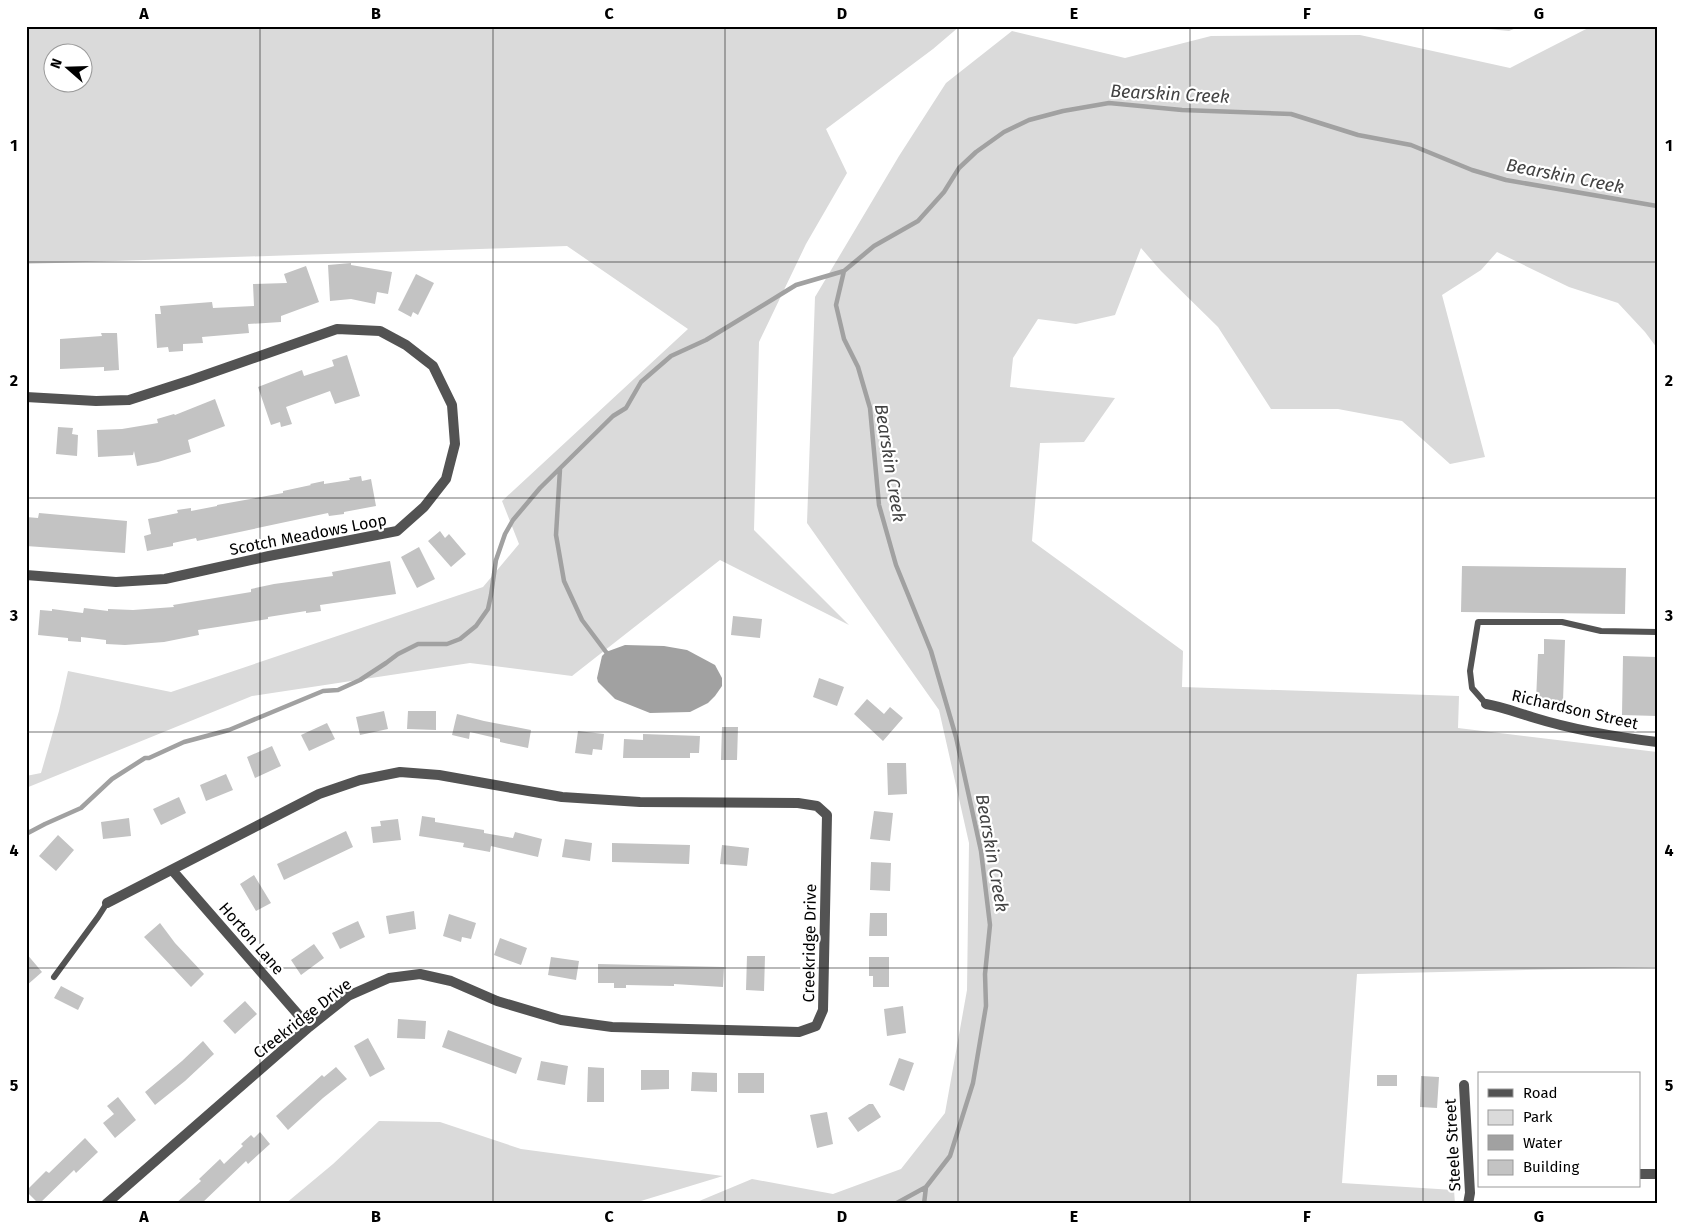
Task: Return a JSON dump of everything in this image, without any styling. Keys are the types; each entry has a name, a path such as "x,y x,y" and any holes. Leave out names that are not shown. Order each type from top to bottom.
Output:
{"street":[{"name":"Scotch Meadows Loop","path":"26,397 96,401 129,400 337,329 380,331 406,345 433,366 452,405 455,444 446,479 424,507 397,531 165,579 116,582 26,575"},
{"name":"Richardson Street","path":"1486,704 1506,708 1536,719 1615,736 1657,742"},
{"name":"Creekridge Drive","path":"106,1204 309,1027 348,996 364,987 389,978 420,974 451,981 497,1001 561,1020 612,1026 799,1032 816,1026 823,1010 827,814 817,806 798,803 640,802 562,797 439,775 400,772 360,780 319,794 107,903"},
{"name":"Horton Lane","path":"172,870 309,1027"},
{"name":"Steele Street","path":"1464,1085 1470,1193 1468,1204"},
{"path":"1640,1174 1657,1174"},
{"path":"1470,1193 1478,1185"}],"lane":[{"path":"1486,704 1472,688 1470,671 1478,622 1562,622 1601,631 1657,632"},
{"path":"54,976 107,903"}],"green space":[{"path":"26,26 960,26 933,49 826,129 847,173 806,244 759,342 754,530 849,625 720,560 572,676 470,663 252,696 26,788 26,776 41,773 59,711 68,671 171,692 483,587 519,544 502,501 688,329 567,246 26,264"},
{"path":"1458,26 1521,26 1509,31"},
{"path":"1592,26 1657,26 1657,348 1618,303 1569,287 1497,252 1481,270 1442,295 1485,457 1450,464 1402,421 1338,409 1271,409 1218,327 1161,271 1141,248 1115,315 1076,324 1038,319 1013,358 1010,387 1115,398 1084,442 1040,443 1032,541 1183,651 1182,687 1459,696 1458,728 1657,752 1657,967 1357,974 1342,1183 1454,1190 1455,1204 692,1204 752,1179 833,1194 901,1169 945,1113 967,990 969,843 939,710 807,523 815,297 899,156 946,83 1012,31 1125,58 1211,36 1360,35 1510,68"},
{"path":"379,1121 440,1122 521,1149 723,1176 631,1204 285,1204 333,1164"}],"water":[{"path":"625,645 664,646 687,650 715,665 722,678 722,686 708,703 690,712 650,713 615,699 598,682 597,678 602,656 606,652"}],"building":[{"path":"351,263 351,265 392,272 388,294 377,292 375,304 351,299 330,301 328,265"},
{"path":"306,266 319,302 281,316 281,322 248,324 249,333 202,337 203,343 183,344 183,351 169,352 168,347 157,348 155,314 161,314 160,306 212,302 213,308 254,306 253,284 287,283 284,274"},
{"path":"416,274 434,283 418,315 413,312 411,317 398,310"},
{"path":"101,333 117,333 119,370 104,371 104,367 60,369 60,339 102,336"},
{"path":"347,355 360,396 335,404 330,391 286,407 292,424 281,427 280,422 271,425 258,387 302,370 304,376 334,366 332,360"},
{"path":"215,399 225,426 188,440 191,452 137,466 134,451 133,455 98,457 97,430 122,429 158,423 157,419 175,415"},
{"path":"58,427 73,428 72,434 78,435 77,456 56,454"},
{"path":"361,476 362,481 371,479 376,506 344,512 344,514 329,516 328,513 197,541 196,538 173,543 173,546 147,551 144,536 151,534 148,519 178,513 177,510 191,508 191,511 283,493 283,491 324,481 324,484 350,480 349,478"},
{"path":"39,513 127,521 125,553 26,546 26,517 38,518"},
{"path":"440,531 445,538 449,534 466,554 451,567 428,541"},
{"path":"419,547 435,579 417,588 401,557"},
{"path":"390,561 396,594 320,605 321,611 306,613 306,611 198,630 199,635 164,642 125,645 106,644 106,640 81,637 81,642 68,641 68,638 38,635 40,610 52,611 52,609 83,613 84,608 108,611 108,609 133,610 174,607 173,605 251,592 251,589 274,584 333,576 332,572"},
{"path":"1462,566 1626,568 1625,614 1461,612"},
{"path":"733,616 762,619 760,638 731,635"},
{"path":"1544,639 1565,640 1563,702 1536,701 1538,654 1544,654"},
{"path":"1623,656 1657,657 1657,716 1622,715"},
{"path":"819,678 844,687 837,706 813,697"},
{"path":"867,699 884,714 890,707 903,718 883,741 854,714"},
{"path":"384,711 388,729 360,735 356,717"},
{"path":"408,711 436,711 436,730 407,729"},
{"path":"457,714 531,730 528,748 500,742 500,739 470,732 469,739 452,735"},
{"path":"327,723 335,739 309,751 301,735"},
{"path":"722,727 738,727 737,760 721,760"},
{"path":"578,731 604,734 602,750 593,749 592,755 575,753"},
{"path":"643,734 700,736 699,753 690,753 690,758 623,758 624,739 643,740"},
{"path":"272,746 281,766 255,778 247,757"},
{"path":"887,763 906,763 907,794 888,795"},
{"path":"226,774 233,790 206,801 200,785"},
{"path":"179,797 186,813 161,825 153,809"},
{"path":"874,811 893,813 890,841 870,839"},
{"path":"422,816 435,818 435,822 484,830 484,833 513,838 515,832 542,839 538,857 491,846 490,852 463,847 464,843 419,836"},
{"path":"129,818 131,836 103,839 101,822"},
{"path":"398,819 401,840 373,843 371,827 381,826 380,821"},
{"path":"346,831 353,847 284,880 277,864"},
{"path":"58,835 74,850 56,871 39,856"},
{"path":"565,839 592,843 590,861 562,857"},
{"path":"612,843 690,845 689,864 612,862"},
{"path":"722,845 749,848 747,866 720,864"},
{"path":"871,862 891,863 890,891 870,890"},
{"path":"254,875 271,903 256,911 240,884"},
{"path":"414,911 416,929 389,934 386,916"},
{"path":"870,913 887,913 887,936 869,936"},
{"path":"449,914 476,923 471,939 462,937 461,942 443,936"},
{"path":"358,921 365,937 340,949 332,933"},
{"path":"160,923 175,943 204,974 191,987 144,937"},
{"path":"500,938 527,948 521,965 494,955"},
{"path":"314,944 324,958 301,975 291,960"},
{"path":"26,953 42,972 26,986"},
{"path":"747,956 765,956 764,991 746,990"},
{"path":"551,957 579,961 576,980 548,975"},
{"path":"869,957 889,957 889,987 873,987 873,976 869,976"},
{"path":"598,964 724,967 723,987 674,984 674,986 626,985 626,988 614,988 614,983 598,983"},
{"path":"61,986 84,998 78,1010 54,998"},
{"path":"245,1001 257,1014 235,1034 223,1021"},
{"path":"903,1006 906,1033 887,1036 884,1009"},
{"path":"398,1019 426,1021 425,1039 397,1038"},
{"path":"448,1030 522,1058 516,1074 442,1047"},
{"path":"368,1038 385,1069 370,1077 354,1046"},
{"path":"203,1041 214,1054 155,1105 145,1092"},
{"path":"899,1058 914,1063 904,1091 889,1085"},
{"path":"541,1061 568,1066 565,1085 537,1080"},
{"path":"336,1067 347,1079 288,1130 276,1116 322,1075 324,1077"},
{"path":"588,1067 604,1068 604,1102 587,1102"},
{"path":"641,1070 669,1070 669,1089 641,1090"},
{"path":"692,1072 717,1073 717,1092 691,1091"},
{"path":"738,1073 764,1073 764,1093 738,1093"},
{"path":"1377,1075 1397,1075 1397,1086 1377,1086"},
{"path":"1421,1076 1439,1077 1437,1108 1420,1107"},
{"path":"118,1097 136,1120 115,1138 103,1123 114,1114 107,1106"},
{"path":"869,1104 873,1104 881,1117 858,1132 848,1118"},
{"path":"827,1112 833,1144 817,1148 810,1115"},
{"path":"260,1132 270,1144 248,1164 246,1161 201,1204 175,1204 201,1181 199,1179 220,1159 224,1164 243,1146 241,1144 251,1135 254,1138"},
{"path":"85,1138 98,1152 76,1173 74,1170 39,1204 26,1191 46,1171 49,1173"}],"waterway":[{"name":"Bearskin Creek","path":"895,1204 926,1187 950,1156 973,1083 986,1006 985,974 990,925 981,851 956,737 931,651 896,565 879,505 870,408 858,367 844,339 836,305 844,271 874,246 918,221 944,192 959,168 976,152 1004,132 1029,120 1063,111 1109,103 1182,110 1291,114 1358,135 1411,145 1472,170 1506,180 1657,206"},
{"path":"26,834 81,808 112,779 145,758 149,758 184,742 229,730 323,691 338,690 360,680 398,654 418,644 447,644 460,639 476,626 488,609 496,560 505,534 513,520 540,488 613,416 626,408 641,382 671,356 706,340 796,285 844,271"},
{"path":"560,469 556,535 564,581 582,620 610,655"},
{"path":"924,1204 926,1187"}]}
